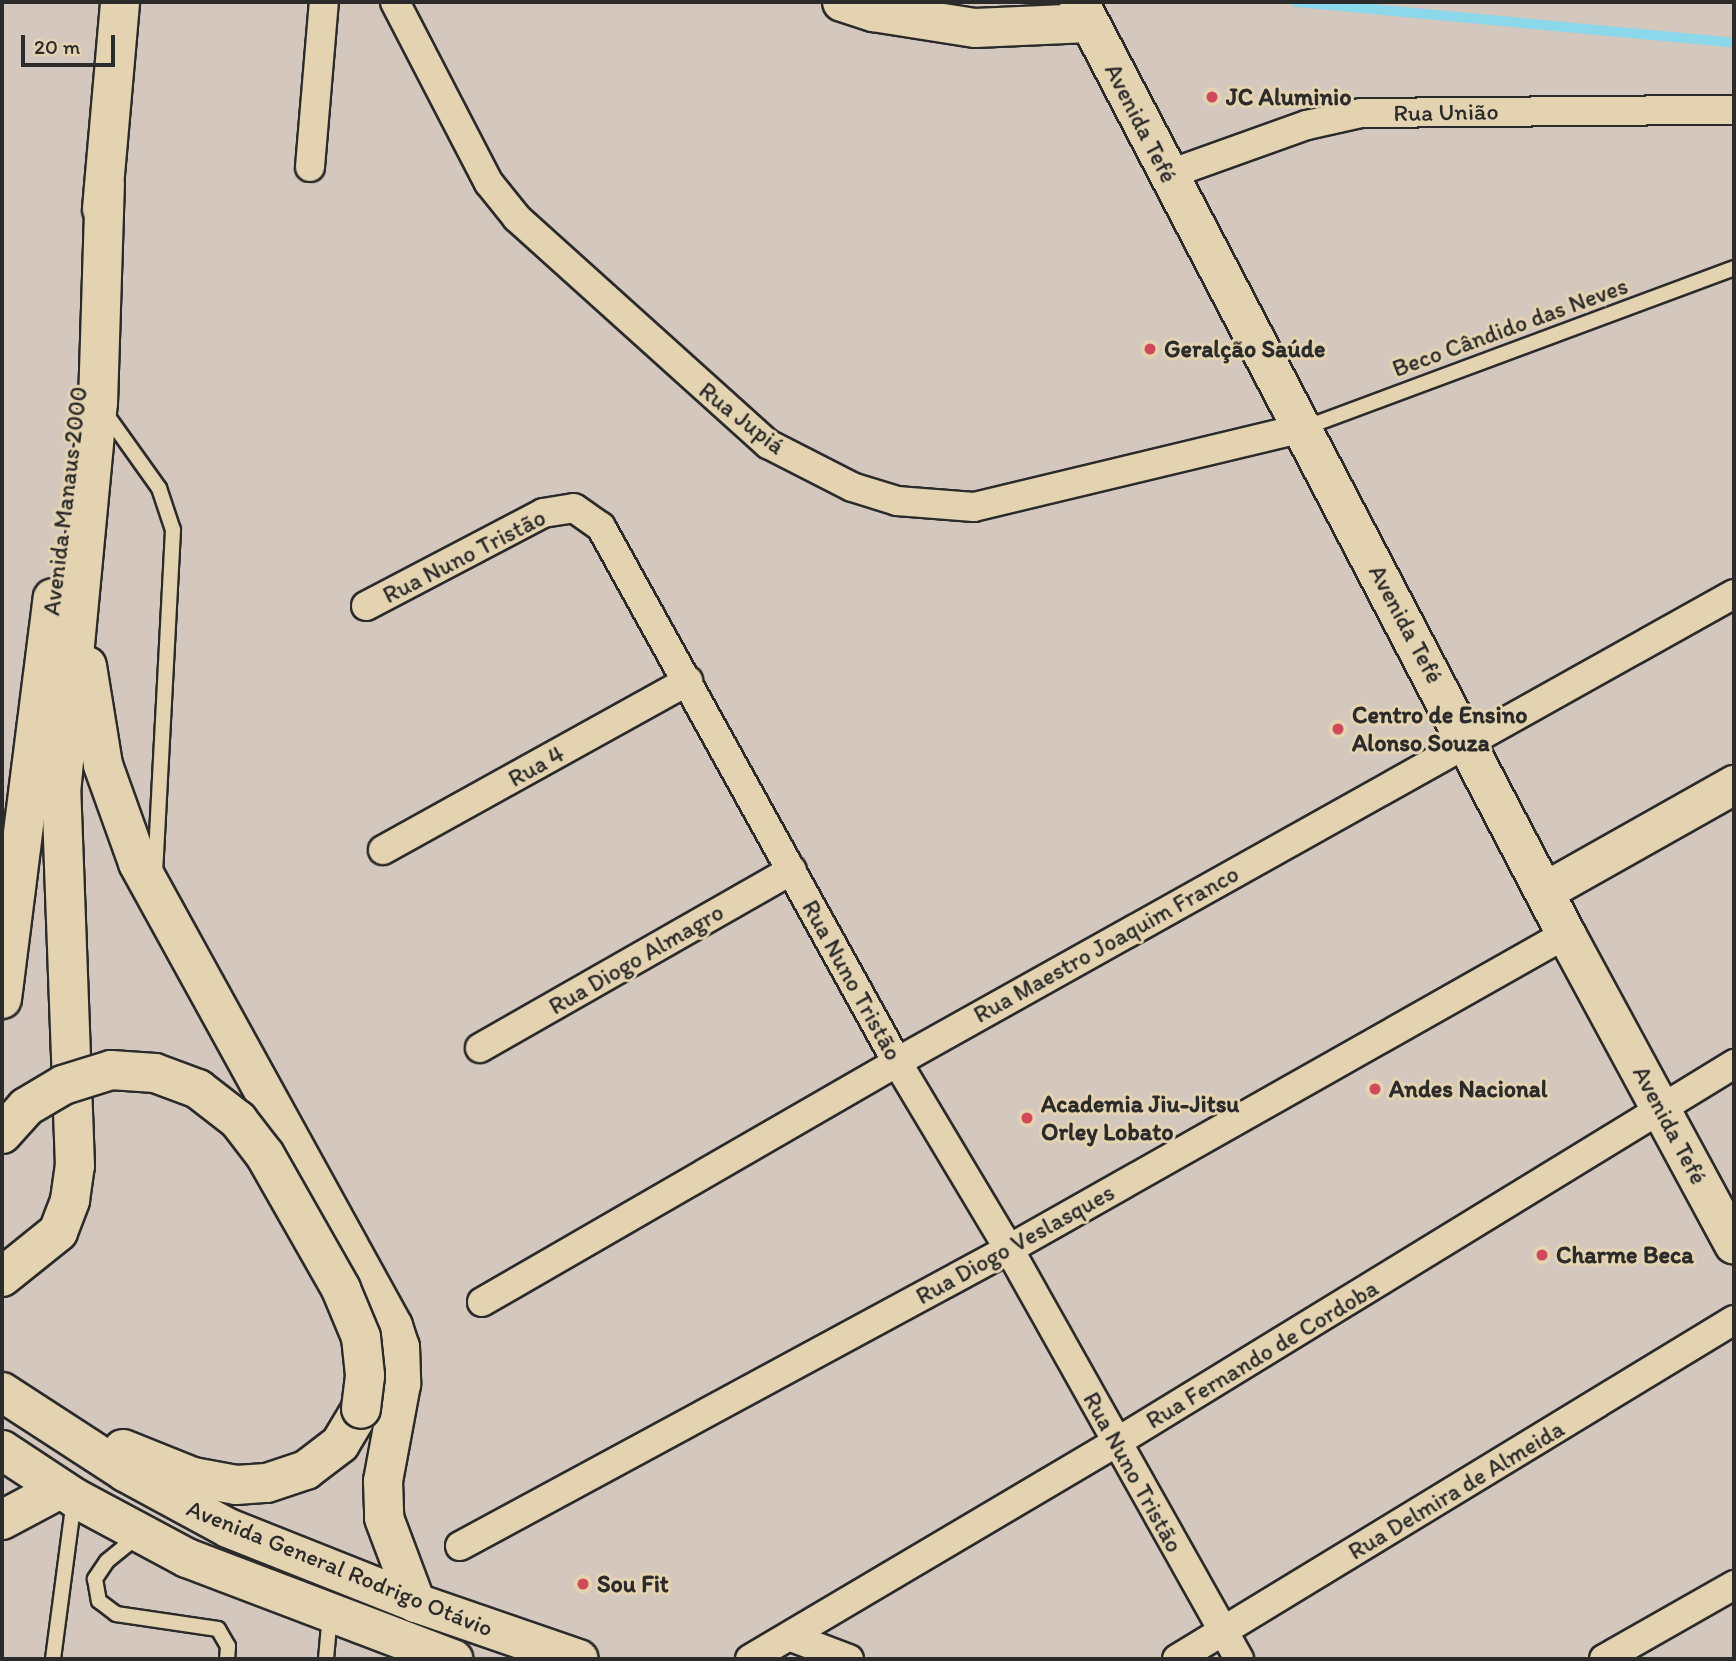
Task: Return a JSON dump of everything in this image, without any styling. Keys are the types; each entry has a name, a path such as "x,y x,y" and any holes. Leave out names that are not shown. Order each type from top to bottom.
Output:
{"main road":[{"name":"Avenida Manaus 2000","path":"2,999 105,184 120,2"},
{"path":"842,2 907,19 975,28 1084,12"},
{"name":"Avenida Tefé","path":"1084,12 1167,175 1468,740 1566,934 1734,1245"},
{"path":"2,1277 58,1232 71,1200 75,1166 61,793 98,403 105,184"},
{"path":"78,608 103,765 115,804 154,893 393,1326 400,1348 401,1384 383,1481 384,1518 416,1603"},
{"path":"1545,891 1734,785"},
{"path":"2,1135 26,1107 63,1085 111,1070 155,1073 198,1089 238,1120 265,1155 341,1289 361,1337 365,1376 360,1409 340,1444 306,1470 267,1483 236,1485 193,1477 38,1416"},
{"name":"Avenida General Rodrigo Otávio","path":"2,1392 172,1500 228,1528 416,1603 579,1659"},
{"name":"Avenida General Rodrigo Otávio","path":"2,1450 67,1493 139,1535 330,1613 453,1659"},
{"path":"2,1520 67,1493"}],"street":[{"path":"310,167 324,2"},
{"name":"Rua Jupiá","path":"395,2 489,183 517,218 768,444 852,487 897,501 974,506 1302,428"},
{"name":"Rua União","path":"1167,175 1307,125 1361,113 1734,110"},
{"name":"Rua Nuno Tristão","path":"366,606 543,513 574,508 601,527 897,1062 1009,1249 1239,1659"},
{"name":"Rua Maestro Joaquim Franco","path":"482,1302 897,1062 1468,740 1734,594"},
{"name":"Rua 4","path":"383,850 688,681"},
{"name":"Rua Diogo Almagro","path":"480,1048 792,870"},
{"name":"Rua Diogo Veslasques","path":"460,1546 1009,1249 1566,934"},
{"name":"Rua Fernando de Cordoba","path":"750,1659 1116,1443 1627,1132 1660,1106 1734,1064"},
{"name":"Rua Delmira de Almeida","path":"1177,1659 1734,1320"},
{"path":"1604,1659 1734,1585"},
{"path":"791,1637 849,1659"}],"lane":[{"name":"Beco Cândido das Neves","path":"1302,428 1734,268"},
{"path":"98,403 159,488 173,530 154,893"},
{"path":"67,1493 53,1658 69,1659"},
{"path":"139,1535 107,1561 95,1579 99,1601 116,1614 218,1629 228,1646 227,1659"},
{"path":"326,1659 330,1613"}],"waterway":[{"path":"1296,2 1734,43"}],"place":[{"name":"JC Aluminio","path":"1212,97"},
{"name":"Geralção Saúde","path":"1150,349"},
{"name":"Centro de Ensino Alonso Souza","path":"1338,729"},
{"name":"Andes Nacional","path":"1375,1089"},
{"name":"Academia Jiu-Jitsu Orley Lobato","path":"1027,1118"},
{"name":"Charme Beca","path":"1542,1255"},
{"name":"Sou Fit","path":"583,1584"}]}
